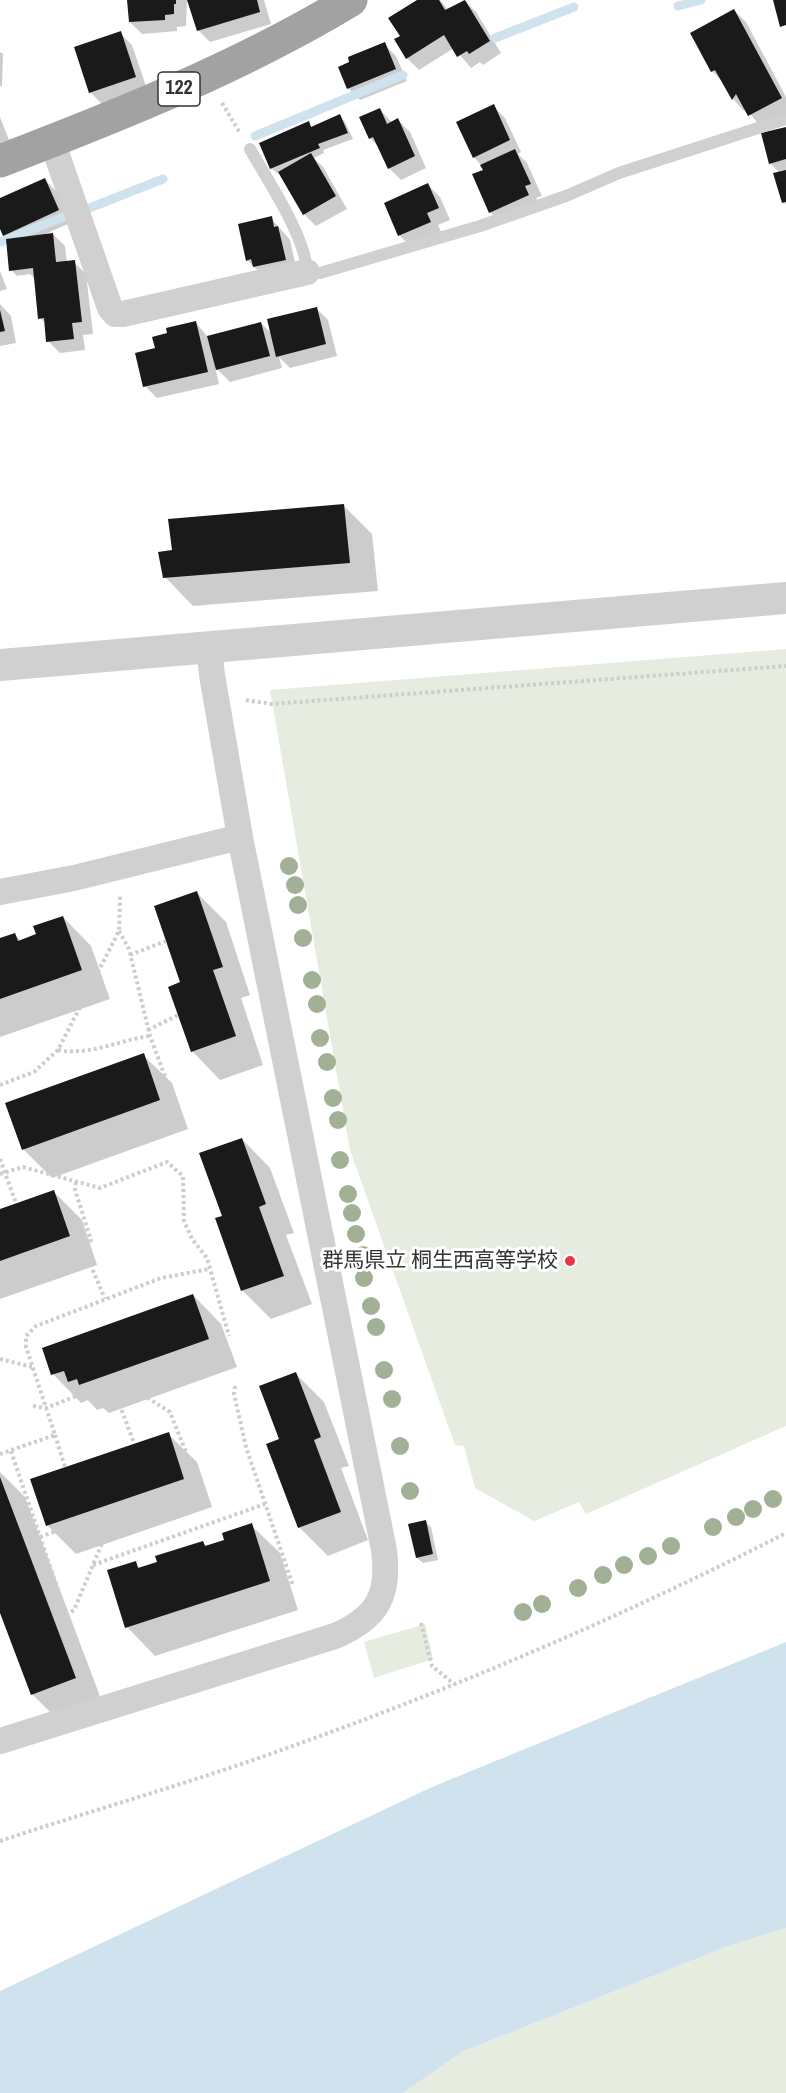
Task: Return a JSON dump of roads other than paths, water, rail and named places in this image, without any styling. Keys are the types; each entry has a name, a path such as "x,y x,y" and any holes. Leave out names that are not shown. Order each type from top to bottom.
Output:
{"highway":[{"name":"122","path":"0,161 208,76 308,26 351,0"}],"street":[{"path":"52,141 110,308 115,314 123,315 307,272"},
{"path":"0,665 786,598"},
{"path":"0,1741 335,1636 360,1625 383,1590 386,1569 384,1551 240,837 209,647"},
{"path":"0,892 74,878 240,837"}],"lane":[{"path":"250,149 299,238 307,259 307,272 320,273 427,243 566,196 619,173 786,119"}],"water":[{"path":"786,1642 786,1928 728,1946 462,2052 403,2093 0,2093 0,1991 432,1787"}],"waterway":[{"path":"678,6 701,0"},
{"path":"495,38 574,7"},
{"path":"255,136 403,75"},
{"path":"87,209 163,179"},
{"path":"0,242 66,216"}],"place":[{"name":"群馬県立 桐生西高等学校","path":"570,1261"}]}
